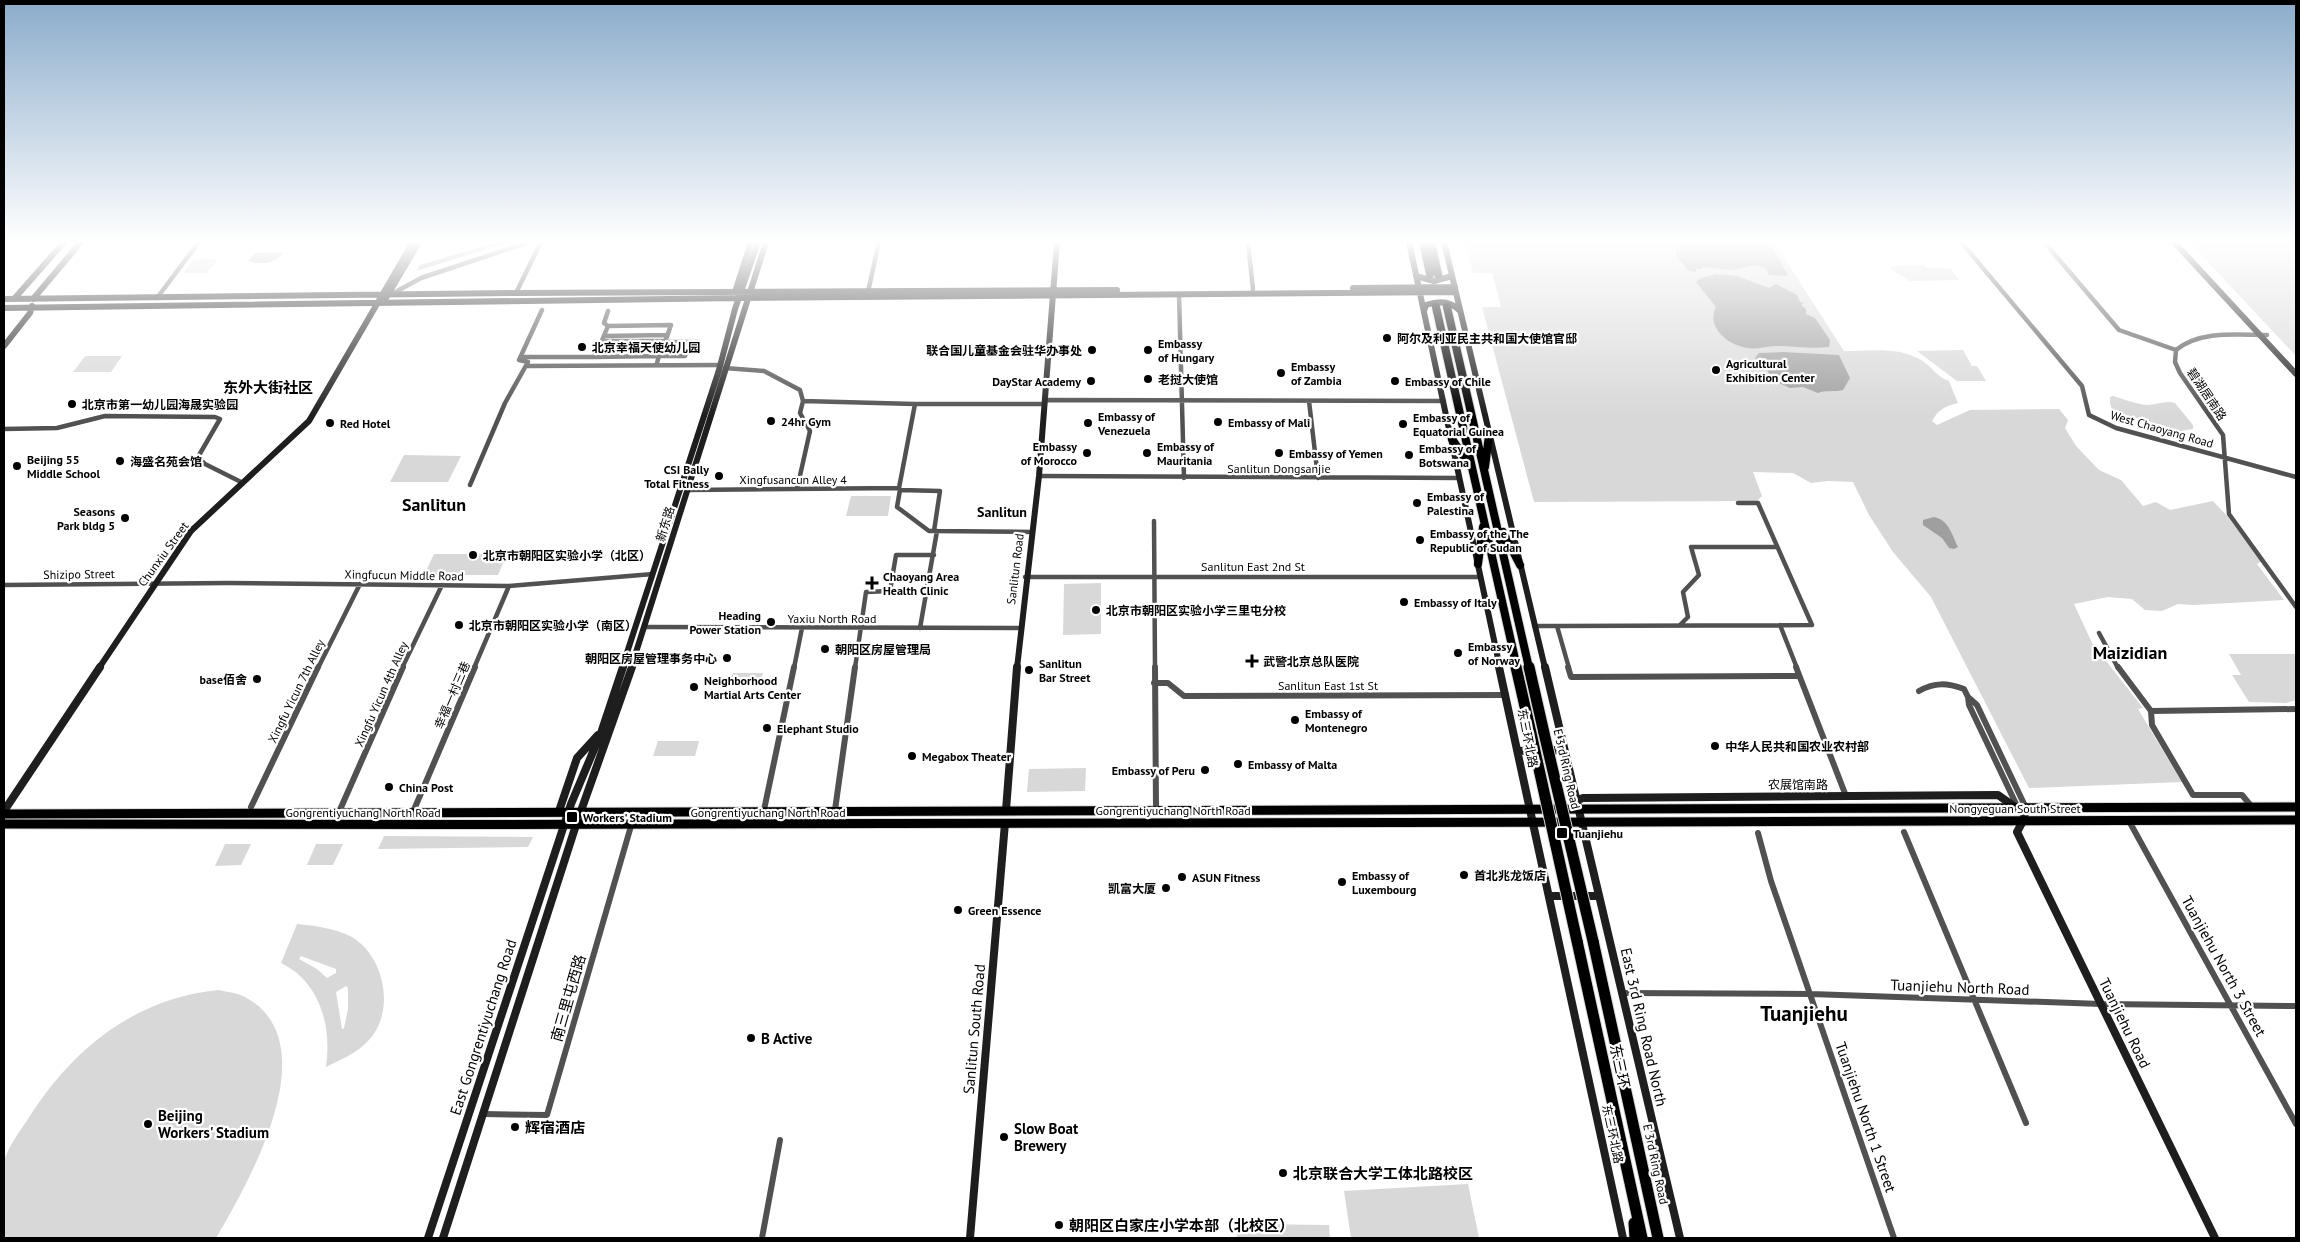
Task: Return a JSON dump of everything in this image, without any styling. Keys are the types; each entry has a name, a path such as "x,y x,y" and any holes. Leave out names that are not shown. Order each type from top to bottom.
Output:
{"highway":[{"path":"1436,307 1484,520 1478,564"},
{"name":"E 3rd Ring Road","path":"1446,307 1593,941 1658,1236"},
{"path":"1484,472 1489,435"},
{"path":"1452,440 1474,472"},
{"path":"1496,519 1520,565"},
{"name":"东三环","path":"1484,520 1633,1198"},
{"path":"1633,1198 1635,1238"},
{"path":"1633,1198 1642,1238"}],"main road":[{"path":"16,300 32,308"},
{"path":"4,346 32,308 32,300"},
{"name":"Chunxiu Street","path":"4,812 154,583 191,531 309,421 382,300"},
{"path":"4,308 378,304 524,300"},
{"name":"新东路","path":"443,1238 576,824 610,733 688,490 723,367 738,300"},
{"name":"新东路","path":"569,811 584,768 601,733 653,574 747,300"},
{"name":"Sanlitun Road","path":"1006,810 1020,628 1039,476 1052,300"},
{"name":"东三环北路","path":"1421,300 1532,822 1623,1238"},
{"path":"1457,300 1576,804"},
{"path":"2230,300 2296,367"},
{"path":"2232,300 2296,374"},
{"path":"1424,311 1426,305 1438,302 1452,305 1460,312"},
{"name":"新东路","path":"558,811 577,758 591,741 601,733"},
{"path":"1518,751 1563,750"},
{"name":"农展馆南路","path":"1576,804 1583,798 1998,795 2022,808"},
{"name":"Gongrentiyuchang North Road","path":"4,812 1529,808 1576,804"},
{"name":"农展馆南路","path":"1576,804 2022,808"},
{"name":"East 3rd Ring Road North","path":"1576,804 1680,1238"},
{"name":"Nongyeguan South Street","path":"2022,808 2296,807"},
{"path":"1580,822 2023,821 2022,808"},
{"name":"East Gongrentiyuchang Road","path":"428,1238 569,811"},
{"name":"Nongyeguan South Street","path":"2023,821 2296,820"},
{"name":"Tuanjiehu Road","path":"2023,821 2017,832 2215,1238"},
{"name":"Gongrentiyuchang North Road","path":"4,824 576,824 631,826 1580,822"},
{"name":"Sanlitun South Road","path":"970,1238 1005,823"},
{"path":"1549,896 1598,896"}],"street":[{"path":"1179,300 1184,478"},
{"name":"West Chaoyang Road","path":"2010,300 2082,386 2088,414 2100,422 2296,477"},
{"path":"2093,300 2119,330 2176,350 2183,343 2195,338 2264,335"},
{"path":"470,485 505,403 528,362 520,360 542,310"},
{"path":"608,311 604,323 608,326 670,325 657,363"},
{"path":"595,357 608,326"},
{"path":"603,338 666,339 698,342"},
{"path":"521,357 685,356 690,342 666,339"},
{"name":"碧湖居南路","path":"2176,350 2176,362 2180,372 2222,436 2229,514 2296,607"},
{"path":"526,366 723,367 764,371 800,390 803,402 800,413 810,431 797,489"},
{"path":"803,402 915,404 1183,400 1444,401"},
{"path":"1309,401 1318,478"},
{"path":"915,404 897,507 929,531 1032,532"},
{"path":"4,429 57,428 105,416 215,417 220,419 198,456 206,464 243,483"},
{"name":"Sanlitun Dongsanjie","path":"1039,476 1460,478"},
{"name":"Xingfusancun Alley 4","path":"688,490 899,489 940,491 936,531"},
{"path":"1534,626 1812,625 1758,503 1738,503"},
{"path":"1154,521 1156,809"},
{"path":"920,628 934,555 936,531"},
{"path":"1680,625 1688,616 1683,592 1699,575 1691,547 1777,547"},
{"path":"836,810 866,592 890,591 896,555 934,555"},
{"name":"Xingfucun Middle Road","path":"154,583 509,586 653,574"},
{"name":"Sanlitun East 2nd St","path":"1025,577 1481,577"},
{"name":"Shizipo Street","path":"4,585 154,583"},
{"name":"Xingfu Yicun 7th Alley","path":"251,807 299,704 360,584"},
{"name":"Xingfu Yicun 4th Alley","path":"339,812 404,664 442,585"},
{"name":"幸福一村三巷","path":"413,812 509,586"},
{"path":"1780,625 1846,796"},
{"path":"1557,626 1571,677 1799,676"},
{"name":"Yaxiu North Road","path":"644,627 1020,628"},
{"path":"764,810 802,628"},
{"path":"2099,633 2120,671 2151,712 2152,725 2193,795 2242,795 2252,807"},
{"name":"Sanlitun East 1st St","path":"1154,683 1168,683 1184,696 1506,695"},
{"path":"1919,691 1929,684 1944,684 1964,689 1969,705 2022,808"},
{"path":"2151,712 2296,709"},
{"name":"Tuanjiehu North 3 Street","path":"2128,820 2296,1124"},
{"name":"南三里屯西路","path":"483,1114 547,1115 631,826"},
{"path":"1904,832 2026,1123"},
{"name":"Tuanjiehu North 1 Street","path":"1758,833 1771,881 1894,1238"},
{"name":"Tuanjiehu North Road","path":"1622,992 1811,994 2101,1004 2296,1006"},
{"path":"762,1238 780,1140"}],"shaded area":[{"path":"1499,300 1811,300 1844,351 1884,350 1903,353 1921,360 1949,381 1958,403 1939,411 1932,421 1937,425 1970,410 2059,409 2068,420 2065,428 2076,446 2099,470 2121,480 2143,506 2156,502 2170,510 2213,501 2262,561 2257,564 2284,600 2194,605 2178,604 2162,611 2145,610 2132,599 2108,597 2074,604 2092,643 2143,708 2138,709 2182,782 2029,788 1931,597 1893,552 1869,515 1853,482 1828,481 1811,483 1793,473 1753,472 1762,496 1757,501 1534,502 1482,307 1501,307"},
{"path":"1710,300 1799,300 1804,303 1801,305 1806,309 1806,314 1815,318 1830,340 1829,347 1775,346 1751,348 1733,344 1716,328 1713,314 1716,307"},
{"path":"2243,300 2296,300 2296,356"},
{"path":"1963,350 1972,366 1977,366 1986,381 1957,381 1917,351"},
{"path":"1783,352 1839,355 1850,378 1843,390 1840,391 1818,393 1803,387 1790,388 1779,383 1768,372 1767,365 1755,358 1759,353"},
{"path":"85,356 122,356 111,372 73,372"},
{"path":"2113,396 2147,405 2175,403 2193,425 2193,429 2181,431 2116,412 2110,404 2110,397"},
{"path":"404,455 461,456 448,482 390,482"},
{"path":"851,496 891,496 888,516 846,516"},
{"path":"1934,517 1947,525 1958,547 1954,549 1949,548 1942,538 1923,525 1923,520"},
{"path":"434,554 507,554 498,575 424,575"},
{"path":"1101,583 1101,634 1063,635 1064,584"},
{"path":"2229,654 2296,654 2296,700 2286,703 2249,702 2232,675 2241,675"},
{"path":"733,673 763,673 759,686 727,686"},
{"path":"658,741 699,741 695,756 653,756"},
{"path":"1086,768 1085,791 1027,792 1029,769"},
{"path":"384,836 533,837 528,847 378,849"},
{"path":"225,844 251,844 241,865 215,866"},
{"path":"316,844 343,844 333,865 307,865"},
{"path":"297,924 339,931 352,937 363,946 379,971 384,1001 377,1029 368,1041 354,1053 326,1067 327,1036 325,1021 314,993 294,971 281,963","holes":["301,956 336,969 336,973 327,978 317,969 299,959","346,986 348,988 348,1009 344,1028 342,1029 336,992"]},
{"name":"Beijing Workers' Stadium","path":"219,990 245,997 269,1018 281,1046 281,1078 274,1113 262,1149 216,1238 4,1238 3,1168 8,1151 45,1094 65,1070 109,1031 133,1016 160,1004 188,995"},
{"path":"1468,1184 1479,1238 1351,1238 1344,1191"},
{"path":"1236,1224 1329,1225 1330,1238 1237,1238"}],"place":[{"name":"阿尔及利亚民主共和国大使馆官邸","path":"1387,338"},
{"name":"北京幸福天使幼儿园","path":"582,347"},
{"name":"联合国儿童基金会驻华办事处","path":"1092,350"},
{"name":"Embassy of Hungary","path":"1148,350"},
{"name":"Agricultural Exhibition Center","path":"1716,370"},
{"name":"Embassy of Zambia","path":"1281,373"},
{"name":"老挝大使馆","path":"1148,379"},
{"name":"DayStar Academy","path":"1091,381"},
{"name":"Embassy of Chile","path":"1395,381"},
{"name":"北京市第一幼儿园海晟实验园","path":"72,404"},
{"name":"24hr Gym","path":"771,421"},
{"name":"Embassy of Mali","path":"1218,422"},
{"name":"Red Hotel","path":"330,423"},
{"name":"Embassy of Venezuela","path":"1088,423"},
{"name":"Embassy of Equatorial Guinea","path":"1403,424"},
{"name":"Embassy of Morocco","path":"1087,453"},
{"name":"Embassy of Mauritania","path":"1147,453"},
{"name":"Embassy of Yemen","path":"1279,453"},
{"name":"Embassy of Botswana","path":"1409,455"},
{"name":"海盛名苑会馆","path":"120,461"},
{"name":"Beijing 55 Middle School","path":"17,466"},
{"name":"CSI Bally Total Fitness","path":"719,476"},
{"name":"Embassy of Palestina","path":"1417,503"},
{"name":"Seasons Park bldg 5","path":"125,518"},
{"name":"Embassy of the The Republic of Sudan","path":"1420,540"},
{"name":"北京市朝阳区实验小学（北区）","path":"473,555"},
{"name":"Chaoyang Area Health Clinic","path":"872,583"},
{"name":"Embassy of Italy","path":"1404,602"},
{"name":"北京市朝阳区实验小学三里屯分校","path":"1096,610"},
{"name":"Heading Power Station","path":"771,622"},
{"name":"北京市朝阳区实验小学（南区）","path":"459,625"},
{"name":"朝阳区房屋管理局","path":"825,649"},
{"name":"Embassy of Norway","path":"1458,653"},
{"name":"朝阳区房屋管理事务中心","path":"727,658"},
{"name":"武警北京总队医院","path":"1252,661"},
{"name":"Sanlitun Bar Street","path":"1029,670"},
{"name":"base佰舍","path":"257,679"},
{"name":"Neighborhood Martial Arts Center","path":"694,687"},
{"name":"Embassy of Montenegro","path":"1295,720"},
{"name":"Elephant Studio","path":"767,728"},
{"name":"中华人民共和国农业农村部","path":"1715,746"},
{"name":"Megabox Theater","path":"912,756"},
{"name":"Embassy of Malta","path":"1238,764"},
{"name":"Embassy of Peru","path":"1205,770"},
{"name":"China Post","path":"389,787"},
{"name":"Workers' Stadium","path":"572,817"},
{"name":"Tuanjiehu","path":"1562,833"},
{"name":"首北兆龙饭店","path":"1464,875"},
{"name":"ASUN Fitness","path":"1182,877"},
{"name":"Embassy of Luxembourg","path":"1342,882"},
{"name":"凯富大厦","path":"1166,888"},
{"name":"Green Essence","path":"958,910"},
{"name":"B Active","path":"751,1038"},
{"name":"Beijing Workers' Stadium","path":"148,1124"},
{"name":"辉宿酒店","path":"515,1127"},
{"name":"Slow Boat Brewery","path":"1004,1137"},
{"name":"北京联合大学工体北路校区","path":"1283,1173"},
{"name":"朝阳区白家庄小学本部（北校区）","path":"1059,1225"}],"district":[{"name":"东外大街社区","path":"268,387"},
{"name":"Sanlitun","path":"434,504"},
{"name":"Sanlitun","path":"1002,512"},
{"name":"Maizidian","path":"2130,652"},
{"name":"Tuanjiehu","path":"1804,1013"}]}
